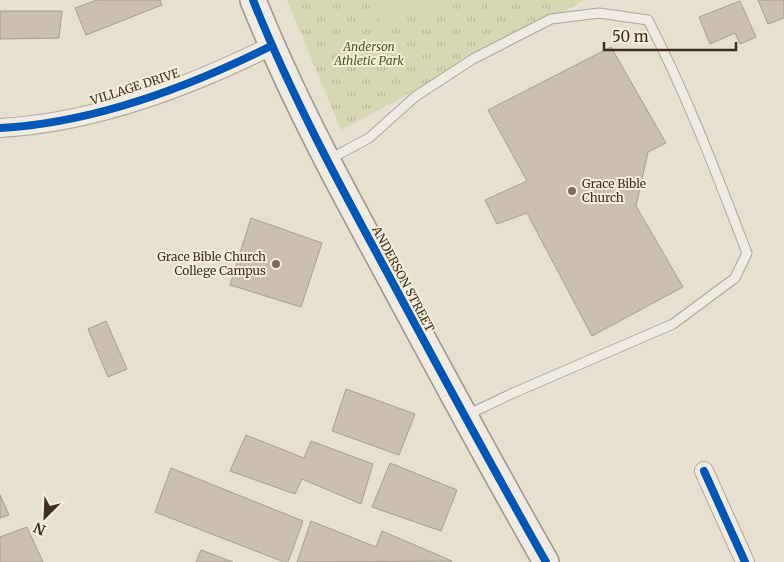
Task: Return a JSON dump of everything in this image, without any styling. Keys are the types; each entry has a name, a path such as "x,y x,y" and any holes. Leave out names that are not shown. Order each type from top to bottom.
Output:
{"street":[{"name":"ANDERSON STREET","path":"253,0 271,46 326,161 464,416 546,562"},
{"name":"VILLAGE DRIVE","path":"0,128 29,127 111,109 174,88 271,46"},
{"path":"704,471 746,562"}],"lane":[{"path":"326,161 369,138 416,96 473,59 551,19 599,13 648,20 665,54 715,169 747,254 735,278 673,324 464,416"}],"green space":[{"name":"Anderson Athletic Park","path":"287,0 585,0 341,130"},
{"path":"371,0 449,0 381,26"},
{"path":"486,0 516,0 491,11"}],"building":[{"path":"97,0 160,0 162,5 86,35 75,8"},
{"path":"758,0 784,0 784,18 768,24"},
{"path":"740,1 756,37 740,44 735,33 710,44 699,17"},
{"path":"0,11 62,11 59,38 0,39"},
{"name":"Grace Bible Church","path":"611,47 666,143 648,152 636,206 683,287 592,336 527,213 497,224 485,200 527,181 488,110"},
{"name":"Grace Bible Church College Campus","path":"251,218 322,243 301,307 230,285"},
{"path":"106,321 127,369 108,377 88,329"},
{"path":"346,389 415,414 399,455 332,431"},
{"path":"246,435 304,458 311,441 373,464 361,504 302,479 295,494 230,471"},
{"path":"390,463 457,490 441,531 372,507"},
{"path":"171,468 303,521 288,562 155,512"},
{"path":"0,495 9,515 0,518"},
{"path":"311,521 376,547 382,531 452,561 297,562"},
{"path":"27,527 43,562 0,562 0,537"},
{"path":"201,550 233,562 196,562"}],"cycle path":[{"path":"253,0 299,105 334,173 466,419 546,562"},
{"path":"0,128 35,125 105,111 173,89 271,46"},
{"path":"704,471 745,562"}],"place":[{"name":"Grace Bible Church","path":"572,191"},
{"name":"Grace Bible Church College Campus","path":"276,264"}]}
